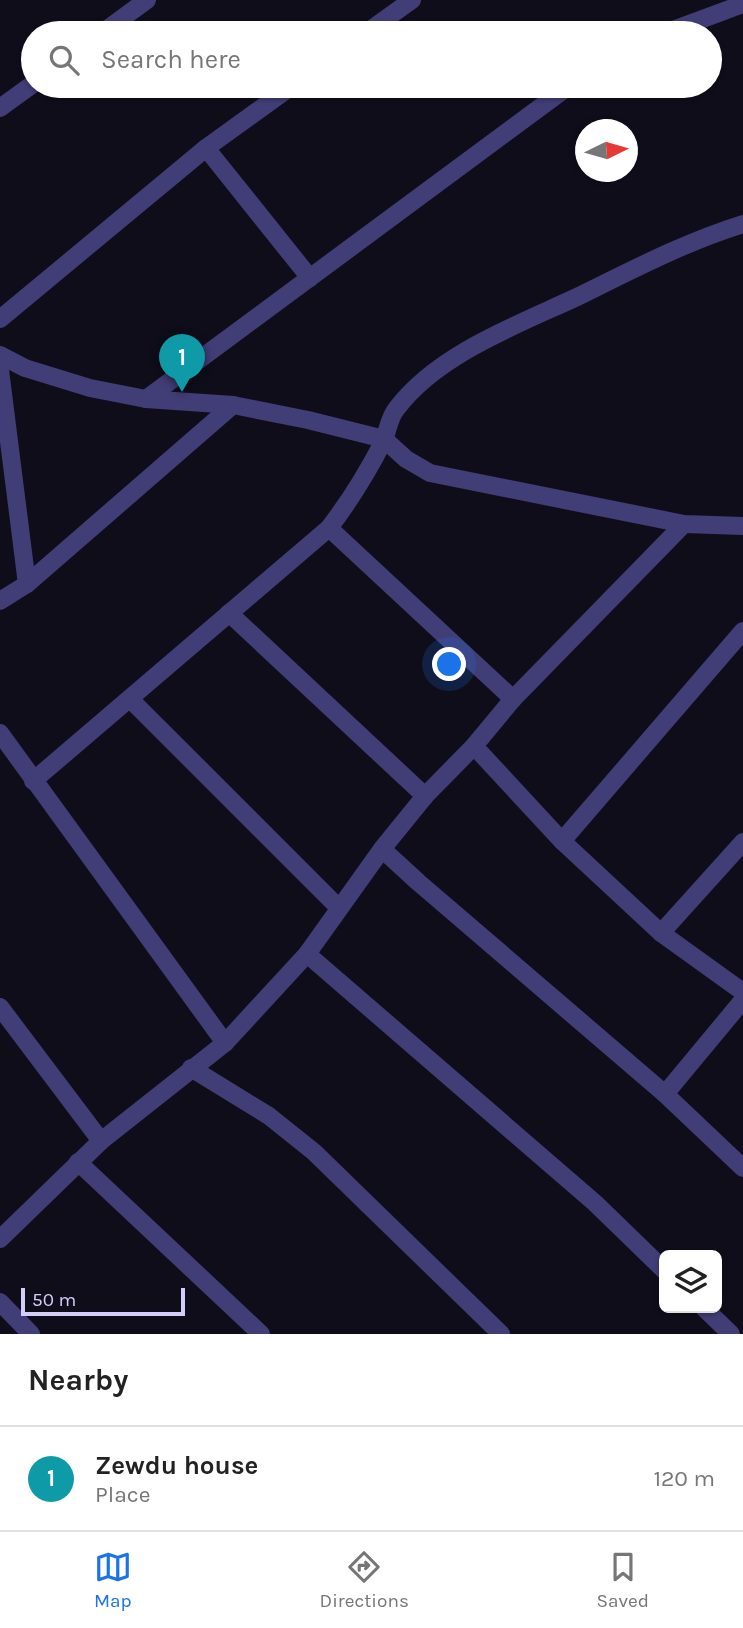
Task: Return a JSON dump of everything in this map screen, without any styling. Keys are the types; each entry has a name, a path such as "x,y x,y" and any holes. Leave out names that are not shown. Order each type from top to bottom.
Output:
{"street":[{"path":"118,21 147,0"},
{"path":"383,21 412,0"},
{"path":"696,21 743,4"},
{"path":"0,108 21,92"},
{"path":"0,318 206,148 275,98"},
{"path":"146,399 553,98"},
{"path":"206,148 310,278"},
{"path":"33,781 329,528 356,493 384,439 395,409 427,377 478,344 701,237 743,224"},
{"path":"0,355 25,368 90,388 146,399 233,405 308,419 384,439 406,459 430,473 684,524 743,526"},
{"path":"0,370 27,584"},
{"path":"0,601 27,584 233,405"},
{"path":"0,1239 101,1141 225,1043 307,954 425,796 474,746 513,699 684,524"},
{"path":"329,528 513,699"},
{"path":"229,614 425,796"},
{"path":"562,841 743,631"},
{"path":"130,699 339,908"},
{"path":"0,733 225,1043"},
{"path":"474,746 562,841 661,933 743,992"},
{"path":"661,933 743,842"},
{"path":"383,849 665,1094 743,1168"},
{"path":"307,954 595,1203 659,1265"},
{"path":"665,1094 743,1000"},
{"path":"0,1007 101,1141"},
{"path":"191,1068 269,1116 314,1152 501,1334"},
{"path":"78,1162 261,1334"},
{"path":"0,1302 31,1334"},
{"path":"709,1313 731,1334"}],"place":[{"name":"Zewdu house","path":"182,392"}]}
